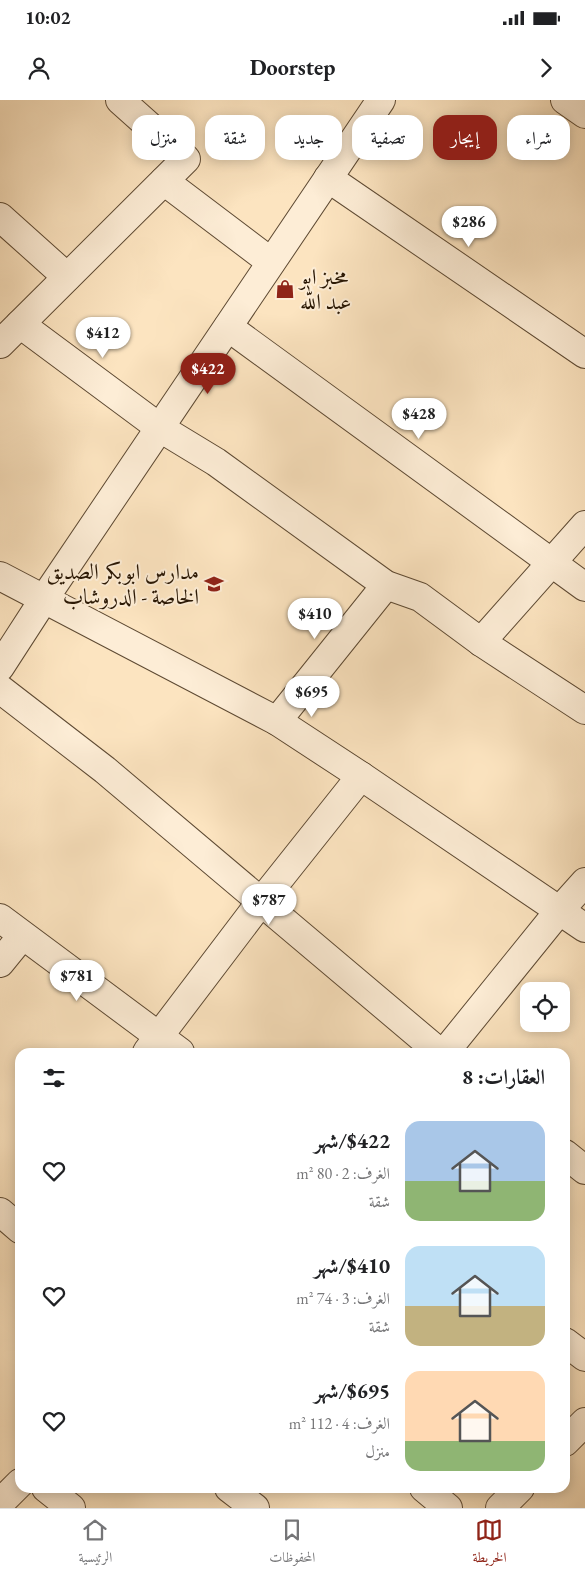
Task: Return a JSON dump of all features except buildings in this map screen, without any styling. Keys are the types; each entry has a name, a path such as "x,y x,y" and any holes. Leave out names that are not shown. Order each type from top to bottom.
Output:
{"street":[{"path":"0,344 186,159 120,100"},
{"path":"0,667 44,598 381,100"},
{"path":"564,100 585,114"},
{"path":"328,178 585,354"},
{"path":"164,181 271,262"},
{"path":"0,217 67,277"},
{"path":"20,324 160,428 216,462 386,585 420,597 481,642 585,710"},
{"path":"228,327 585,587"},
{"path":"481,642 585,525"},
{"path":"0,576 277,721 585,928"},
{"path":"277,721 386,585"},
{"path":"0,689 105,770 260,903 434,1048"},
{"path":"0,918 162,1047 260,903 361,776"},
{"path":"448,1048 559,911 585,882"},
{"path":"0,963 22,936"},
{"path":"570,1158 585,1170"},
{"path":"570,1346 585,1357"},
{"path":"570,1437 585,1422"},
{"path":"52,1493 71,1508"},
{"path":"236,1493 255,1508"},
{"path":"430,1493 448,1508"}],"place":[{"name":"مخبز ابو عبد الله","path":"285,289"},
{"name":"مدارس ابوبكر الصديق الخاصة - الدروشاب","path":"214,584"}]}
